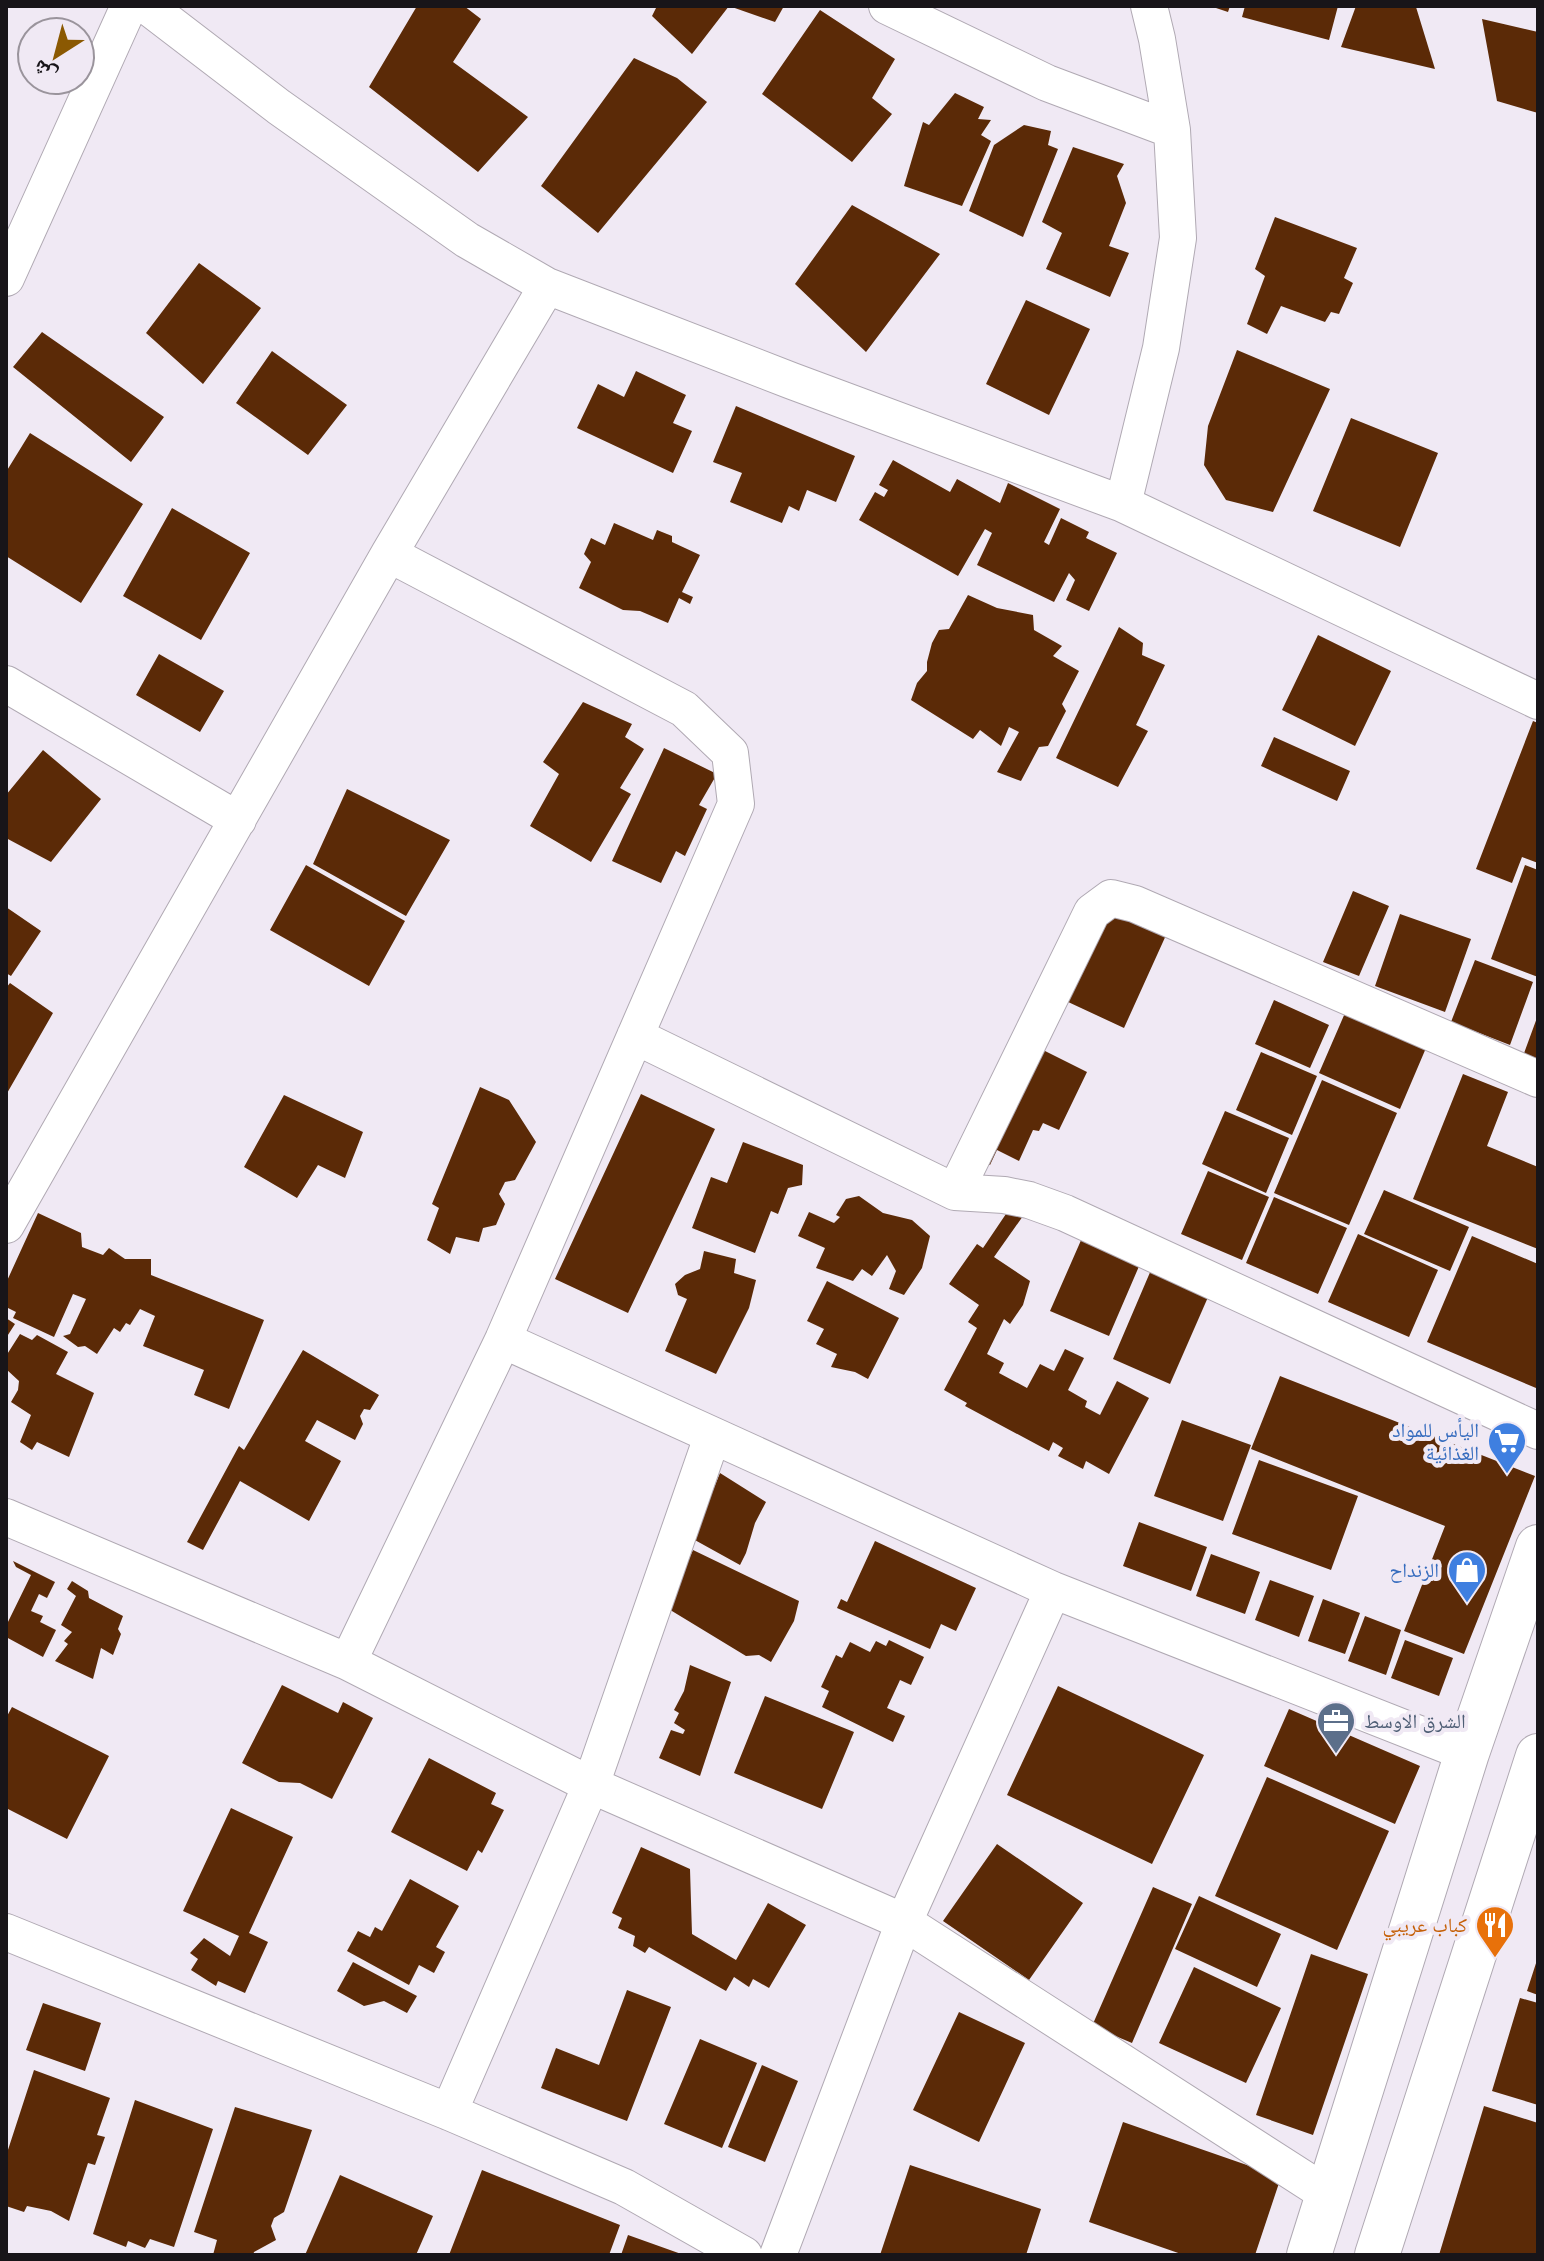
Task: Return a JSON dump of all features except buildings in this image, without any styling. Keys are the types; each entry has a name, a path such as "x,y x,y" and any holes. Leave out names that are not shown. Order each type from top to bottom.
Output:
{"main road":[{"path":"1309,2255 1467,1753 1538,1547"},
{"path":"1377,2255 1538,1756"}],"street":[{"path":"6,278 129,6"},
{"path":"147,6 279,107 467,240 547,286 1123,504 1538,701"},
{"path":"887,6 1047,83 1172,130"},
{"path":"1123,504 1161,348 1178,238 1172,130 1149,6"},
{"path":"7,1219 389,554 547,286"},
{"path":"348,1662 503,1340 736,804 730,753 684,709 389,554"},
{"path":"6,684 238,820"},
{"path":"955,1192 1092,912 1111,898 1135,904 1538,1079"},
{"path":"635,1036 955,1192 1004,1195 1065,1213 1538,1431"},
{"path":"503,1340 1053,1590 1467,1753"},
{"path":"449,2112 591,1785 712,1437"},
{"path":"6,1517 348,1662 591,1785 904,1922 1327,2194"},
{"path":"778,2255 904,1922 1053,1590"},
{"path":"6,1932 449,2112 624,2187 744,2255"}],"place":[{"name":"اليأس للمواد الغذائية","path":"1507,1475"},
{"name":"الزنداح","path":"1467,1604"},
{"name":"الشرق الاوسط","path":"1336,1755"},
{"name":"كباب عريبي","path":"1495,1959"}]}
